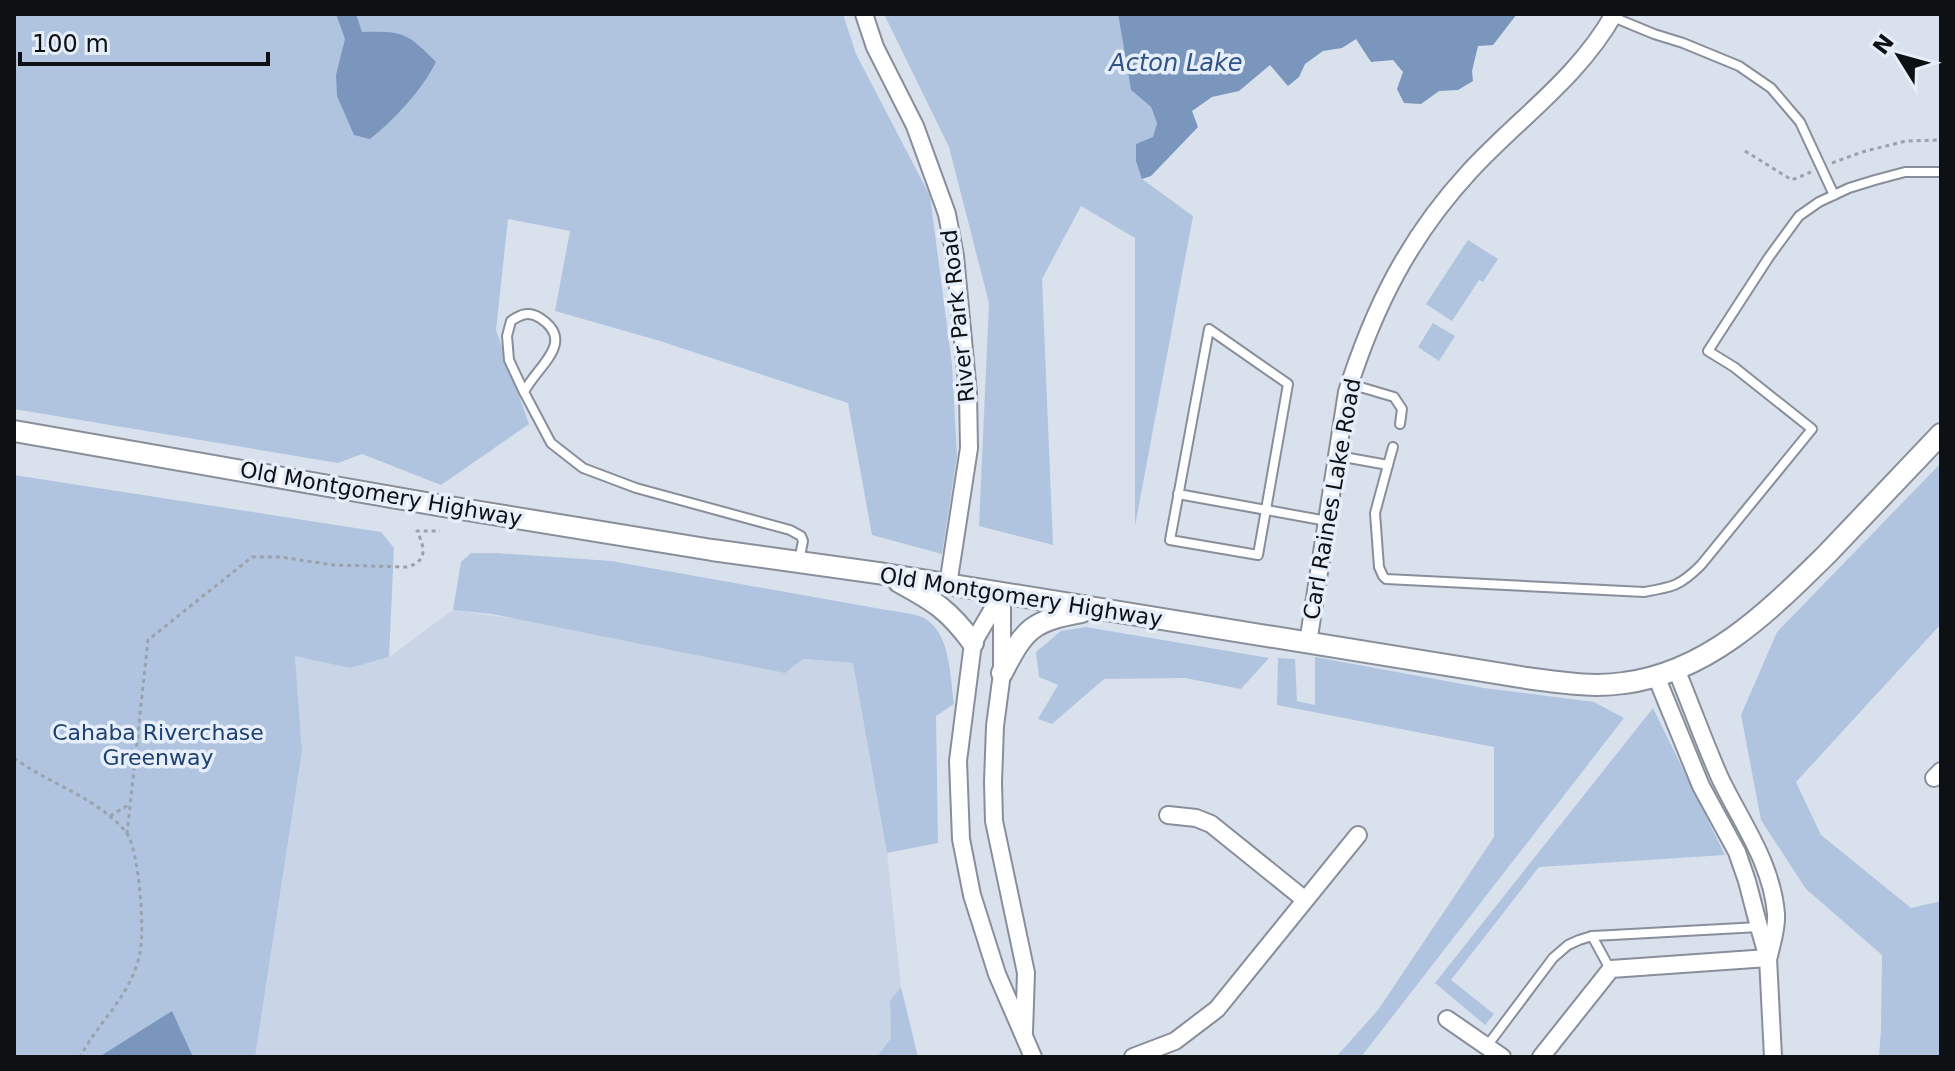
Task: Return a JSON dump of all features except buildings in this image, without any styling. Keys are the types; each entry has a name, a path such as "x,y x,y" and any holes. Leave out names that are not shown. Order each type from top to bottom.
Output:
{"street":[{"name":"River Park Road","path":"864,14 875,47 915,126 947,214 955,256 968,393 969,448 948,585"},
{"name":"Carl Raines Lake Road","path":"1308,643 1350,384 1380,303 1426,224 1472,169 1565,79 1614,15"},
{"name":"Old Montgomery Highway","path":"14,431 712,550 885,574 1468,669 1594,684 1623,684 1676,669 1709,654 1756,621 1839,541 1941,434"},
{"path":"885,574 936,602 973,643"},
{"path":"1002,593 973,643 958,761 961,839 972,895 990,953 1008,1003 1033,1057"},
{"path":"1002,593 1002,673 995,726 994,821 1026,973 1024,1033"},
{"path":"1002,673 1017,644 1041,622 1095,609"},
{"path":"1676,669 1720,776 1758,849 1767,874 1776,915 1775,934 1768,958"},
{"path":"1656,676 1701,786 1737,852 1747,881 1768,958 1773,1057"},
{"path":"1168,815 1196,818 1211,824 1304,899"},
{"path":"1133,1057 1175,1041 1217,1009 1358,835"},
{"path":"1541,1057 1611,969 1768,958"},
{"path":"1447,1019 1502,1057"}],"lane":[{"path":"1614,15 1654,34 1739,66 1771,88 1800,122 1834,195"},
{"path":"1393,447 1375,513 1379,567 1386,579 1644,592 1684,581 1701,565 1812,429 1734,367 1708,351 1788,228 1799,216 1819,202 1849,188 1905,172 1941,172"},
{"path":"524,392 555,349 557,336 552,327 533,314 522,314 511,321 507,336 509,360 524,392 551,443 583,468 636,488 790,530 801,536 803,541 799,562"},
{"path":"1209,329 1288,384 1258,555 1170,540 1178,494 1209,329"},
{"path":"1350,384 1394,397 1402,409 1400,424"},
{"path":"1338,456 1388,465"},
{"path":"1178,494 1327,521"},
{"path":"1486,1047 1553,958 1568,945 1592,936 1759,927"},
{"path":"1592,936 1611,969"}],"path":[{"path":"1745,151 1792,180 1862,152 1906,141 1941,140"},
{"path":"127,834 148,640 252,557 280,557 334,565 407,567 416,564 422,555 424,545 417,531 440,531"},
{"path":"14,758 110,816 127,834 132,847 142,927 141,951 123,994 90,1038 80,1057"},
{"path":"110,816 130,804"}],"shaded area":[{"path":"453,610 803,659 853,663 887,853 901,987 890,1002 891,1038 877,1057 255,1057 302,751 295,655 350,668 389,657"}],"green space":[{"path":"14,14 843,14 856,54 930,196 952,364 957,456 942,554 872,535 848,403 660,341 555,311 570,231 508,219 496,330 529,424 441,485 362,454 338,463 14,409"},
{"path":"884,14 1118,14 1131,90 1151,107 1157,123 1142,179 1193,216 1135,526 1135,238 1081,206 1042,279 1053,545 979,526 989,303 949,147"},
{"path":"1468,240 1498,259 1483,282 1479,280 1452,321 1426,304"},
{"path":"1433,323 1455,336 1439,361 1418,347"},
{"path":"1941,463 1941,624 1796,782 1821,835 1911,908 1941,901 1941,1057 1879,1057 1882,955 1806,889 1761,820 1741,715 1777,632"},
{"name":"Cahaba Riverchase Greenway","path":"14,475 381,532 394,548 389,657 350,668 295,656 302,751 255,1057 14,1057"},
{"path":"471,553 611,561 924,618 940,634 944,645 954,704 936,716 938,843 887,853 853,663 803,659 785,673 492,614 453,610 461,562"},
{"path":"1086,627 1269,658 1241,689 1185,678 1104,679 1052,724 1038,719 1058,685 1039,677 1036,652 1061,631"},
{"path":"1315,657 1484,688 1594,702 1624,718 1361,1057 1336,1057 1378,1010 1494,837 1494,747 1277,705 1278,658 1295,659 1297,701 1315,705"},
{"path":"1653,708 1725,855 1539,867 1451,980 1494,1014 1485,1025 1435,983"},
{"path":"901,987 918,1057 877,1057 891,1038 890,1001"}],"water":[{"path":"336,14 356,14 362,32 404,36 436,62 407,104 370,139 354,135 337,96 336,75 345,39"},
{"name":"Acton Lake","path":"1118,14 1517,14 1493,45 1478,46 1472,71 1473,81 1458,90 1439,91 1421,104 1404,103 1397,89 1403,72 1393,60 1371,62 1356,39 1342,48 1323,51 1305,64 1299,77 1288,86 1270,65 1239,91 1212,97 1192,111 1198,127 1151,176 1142,179 1136,161 1136,144 1153,137 1157,123 1151,107 1131,90"},
{"path":"172,1011 193,1057 99,1057"}]}
